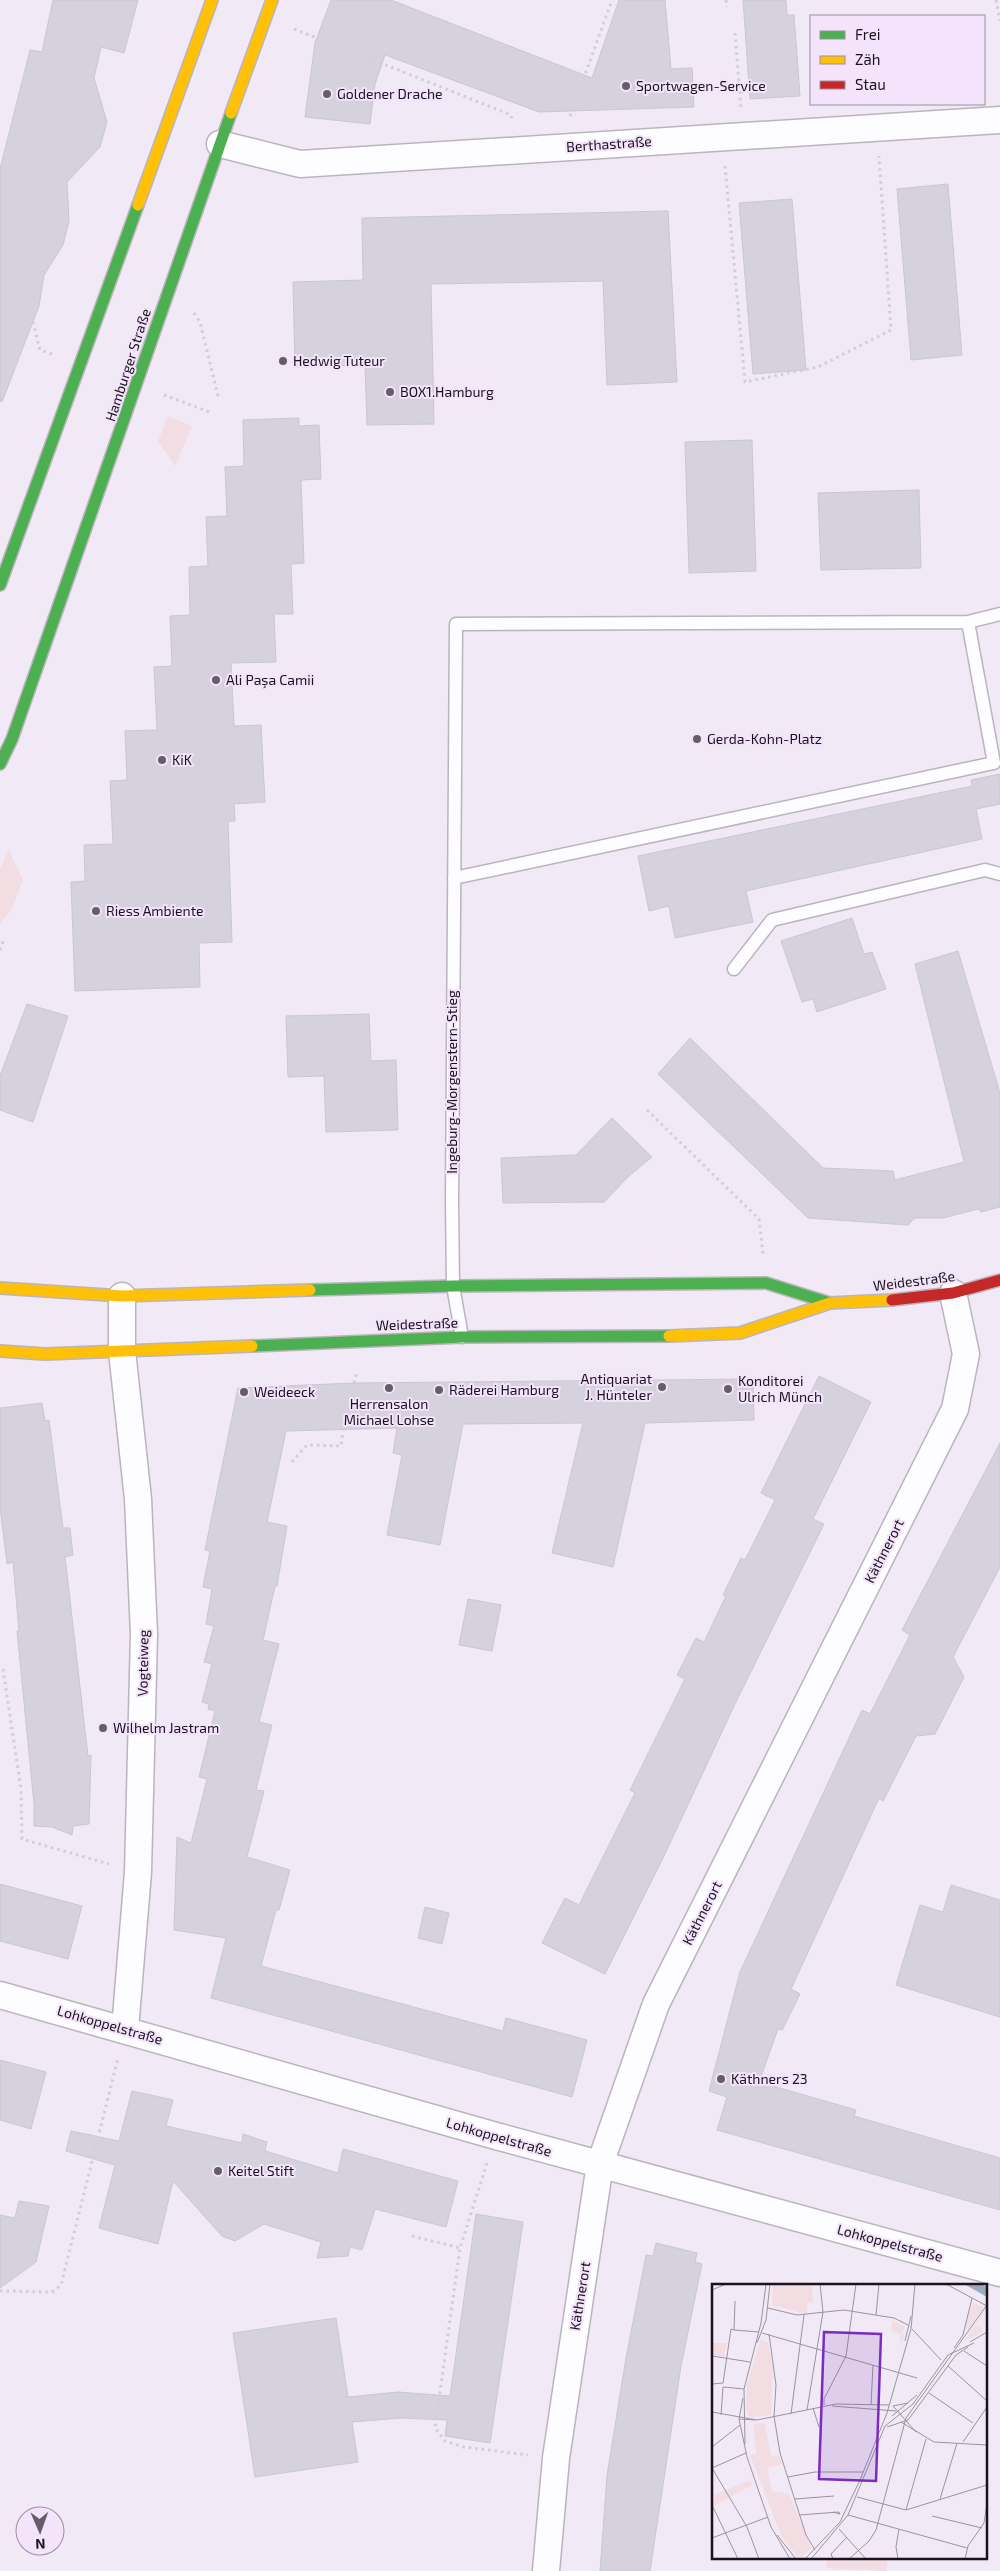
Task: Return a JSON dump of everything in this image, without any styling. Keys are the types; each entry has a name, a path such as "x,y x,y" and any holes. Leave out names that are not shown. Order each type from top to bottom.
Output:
{"street":[{"path":"0,585 212,0"},
{"name":"Hamburger Straße","path":"0,777 132,400 172,279 272,0"},
{"name":"Berthastraße","path":"220,144 300,164 1000,120"},
{"name":"Hamburger Straße","path":"0,764 12,739"},
{"name":"Weidestraße","path":"0,1351 45,1354 462,1337 710,1336 740,1333 830,1303 902,1300 953,1293 1000,1280"},
{"name":"Weidestraße","path":"0,1288 122,1296 453,1286 766,1283 830,1303"},
{"name":"Käthnerort","path":"546,2571 556,2458 600,2164 656,2004 955,1409 966,1354 953,1293"},
{"name":"Vogteiweg","path":"122,1296 122,1351 138,1499 144,1634 138,1872 125,2029"},
{"name":"Lohkoppelstraße","path":"0,1995 496,2136 1000,2273"}],"lane":[{"path":"454,878 994,764 968,622 1000,614"},
{"name":"Ingeburg-Morgenstern-Stieg","path":"462,1337 453,1286 456,624 968,622"},
{"path":"734,969 772,920 985,870 1000,874"}],"path":[{"path":"559,148 612,0"},
{"path":"726,0 727,7"},
{"path":"996,0 1000,21"},
{"path":"735,33 732,137 744,382 818,367 891,330 876,128"},
{"path":"361,55 511,115 512,151"},
{"path":"172,279 200,322 218,396"},
{"path":"0,950 4,940"},
{"path":"647,1110 759,1218 766,1283"},
{"path":"292,1462 307,1445 341,1446 343,1431"},
{"path":"2,1669 21,1789 22,1839 138,1872"},
{"path":"0,2291 52,2292 61,2286 125,2029"},
{"path":"496,2136 460,2248 435,2428 445,2441 464,2447 556,2458"},
{"path":"412,2236 460,2248"}],"shaded area":[{"path":"168,416 192,426 175,466 158,441"},
{"path":"8,849 23,880 11,910 0,924 0,871"},
{"path":"827,2558 888,2558 886,2571 826,2568"}],"building":[{"path":"53,0 138,0 124,53 101,47 94,78 107,122 100,147 67,182 69,221 63,245 44,275 39,306 2,402 0,401 0,169 30,50 42,52"},
{"path":"331,0 391,0 592,78 619,0 665,0 671,69 692,68 694,107 539,112 385,55 375,84 370,124 305,117 315,43"},
{"path":"743,0 786,0 787,15 794,15 800,96 750,99"},
{"path":"948,184 962,355 911,360 897,189"},
{"path":"792,199 806,370 753,374 739,203"},
{"path":"668,211 677,382 607,385 603,281 431,284 434,424 367,425 365,365 295,367 293,282 363,280 362,218"},
{"path":"299,418 299,426 319,425 321,479 301,480 304,563 291,564 293,614 274,614 276,662 231,663 234,726 261,725 265,802 234,804 235,821 228,821 232,942 199,943 200,987 75,991 71,882 85,881 84,845 113,844 110,781 127,780 125,731 157,730 154,667 172,666 170,616 190,615 189,567 208,566 206,517 227,516 225,467 244,466 243,420"},
{"path":"752,440 756,571 689,573 685,442"},
{"path":"919,490 921,568 821,570 818,493"},
{"path":"1000,774 1000,804 976,809 982,839 746,891 753,922 675,938 669,906 649,911 638,856 972,786 971,780"},
{"path":"852,918 864,954 872,952 886,989 817,1012 813,999 802,1002 781,941"},
{"path":"958,951 1000,1093 1000,1207 981,1212 978,1209 943,1218 915,1218 908,1225 808,1218 658,1074 690,1038 823,1168 893,1171 895,1180 964,1162 915,964"},
{"path":"27,1004 68,1016 33,1122 0,1110 0,1076"},
{"path":"369,1014 371,1061 396,1060 398,1130 326,1132 324,1076 288,1077 286,1016"},
{"path":"612,1118 652,1157 629,1176 604,1202 503,1203 501,1158 576,1155"},
{"path":"819,1376 871,1402 813,1519 824,1524 605,1974 542,1943 565,1898 579,1905 635,1793 630,1790 685,1679 677,1675 696,1638 704,1642 726,1596 723,1595 741,1558 745,1560 775,1500 761,1493"},
{"path":"753,1379 754,1420 645,1423 613,1567 552,1553 583,1423 463,1424 440,1545 387,1535 402,1455 393,1453 397,1428 286,1431 267,1522 287,1526 277,1586 275,1586 263,1640 279,1644 259,1722 272,1725 256,1790 264,1791 247,1857 290,1870 279,1910 276,1910 261,1966 503,2031 506,2018 587,2040 572,2097 211,1998 226,1938 174,1930 177,1837 191,1843 207,1779 199,1777 215,1711 208,1709 209,1704 202,1702 212,1664 204,1662 214,1626 206,1624 212,1589 203,1587 210,1551 205,1550 238,1388 354,1383"},
{"path":"42,1403 45,1421 49,1420 63,1528 70,1528 73,1555 65,1557 88,1756 91,1755 89,1824 73,1826 72,1835 52,1827 34,1826 34,1804 17,1631 19,1631 13,1562 7,1564 0,1507 0,1408"},
{"path":"1000,1443 1000,1567 953,1657 964,1677 935,1734 916,1736 883,1801 879,1798 791,1989 800,1994 782,2030 778,2029 759,2082 856,2110 854,2116 1000,2158 1000,2210 717,2130 727,2097 709,2091 740,1972 862,1710 870,1714 910,1635 902,1630"},
{"path":"468,1599 501,1605 492,1651 459,1645"},
{"path":"0,1884 82,1906 68,1959 0,1941"},
{"path":"951,1885 1000,1900 1000,2017 896,1985 920,1905 943,1912"},
{"path":"425,1907 449,1913 442,1944 418,1938"},
{"path":"0,2060 46,2072 31,2129 0,2120"},
{"name":"Keitel Stift","path":"132,2091 173,2100 166,2126 242,2143 243,2134 267,2142 265,2151 338,2173 343,2149 458,2181 446,2227 375,2209 362,2250 350,2247 348,2256 317,2258 321,2242 264,2224 235,2241 222,2236 173,2181 158,2244 99,2228 115,2165 66,2151 71,2131 119,2141"},
{"path":"19,2201 49,2206 36,2262 0,2288 0,2215 15,2218"},
{"path":"476,2214 523,2222 490,2443 445,2436 447,2420 401,2418 352,2422 358,2462 255,2477 233,2333 336,2318 348,2397 398,2392 450,2396"},
{"path":"656,2243 697,2253 695,2262 702,2264 681,2366 650,2571 600,2571 607,2475 626,2358 646,2255 653,2256"}],"traffic: fast":[{"path":"0,764 12,739 231,113"},
{"path":"0,585 138,205"},
{"path":"310,1290 453,1286 766,1283 830,1303"},
{"path":"252,1346 462,1337 669,1336"}],"traffic: slow":[{"path":"138,205 212,0"},
{"path":"231,113 272,0"},
{"path":"0,1288 122,1296 310,1290"},
{"path":"669,1336 740,1333 830,1303 892,1300"},
{"path":"0,1351 45,1354 252,1346"}],"traffic: jam":[{"path":"892,1300 953,1293 1000,1280"}],"place":[{"name":"Sportwagen-Service","path":"626,86"},
{"name":"Goldener Drache","path":"327,94"},
{"name":"Hedwig Tuteur","path":"283,361"},
{"name":"BOX1.Hamburg","path":"390,392"},
{"name":"Ali Paşa Camii","path":"216,680"},
{"name":"Gerda-Kohn-Platz","path":"697,739"},
{"name":"KiK","path":"162,760"},
{"name":"Riess Ambiente","path":"96,911"},
{"name":"Antiquariat J. Hünteler","path":"662,1387"},
{"name":"Herrensalon Michael Lohse","path":"389,1388"},
{"name":"Konditorei Ulrich Münch","path":"728,1389"},
{"name":"Räderei Hamburg","path":"439,1390"},
{"name":"Weideeck","path":"244,1392"},
{"name":"Wilhelm Jastram","path":"103,1728"},
{"name":"Käthners 23","path":"721,2079"},
{"name":"Keitel Stift","path":"218,2171"}]}
